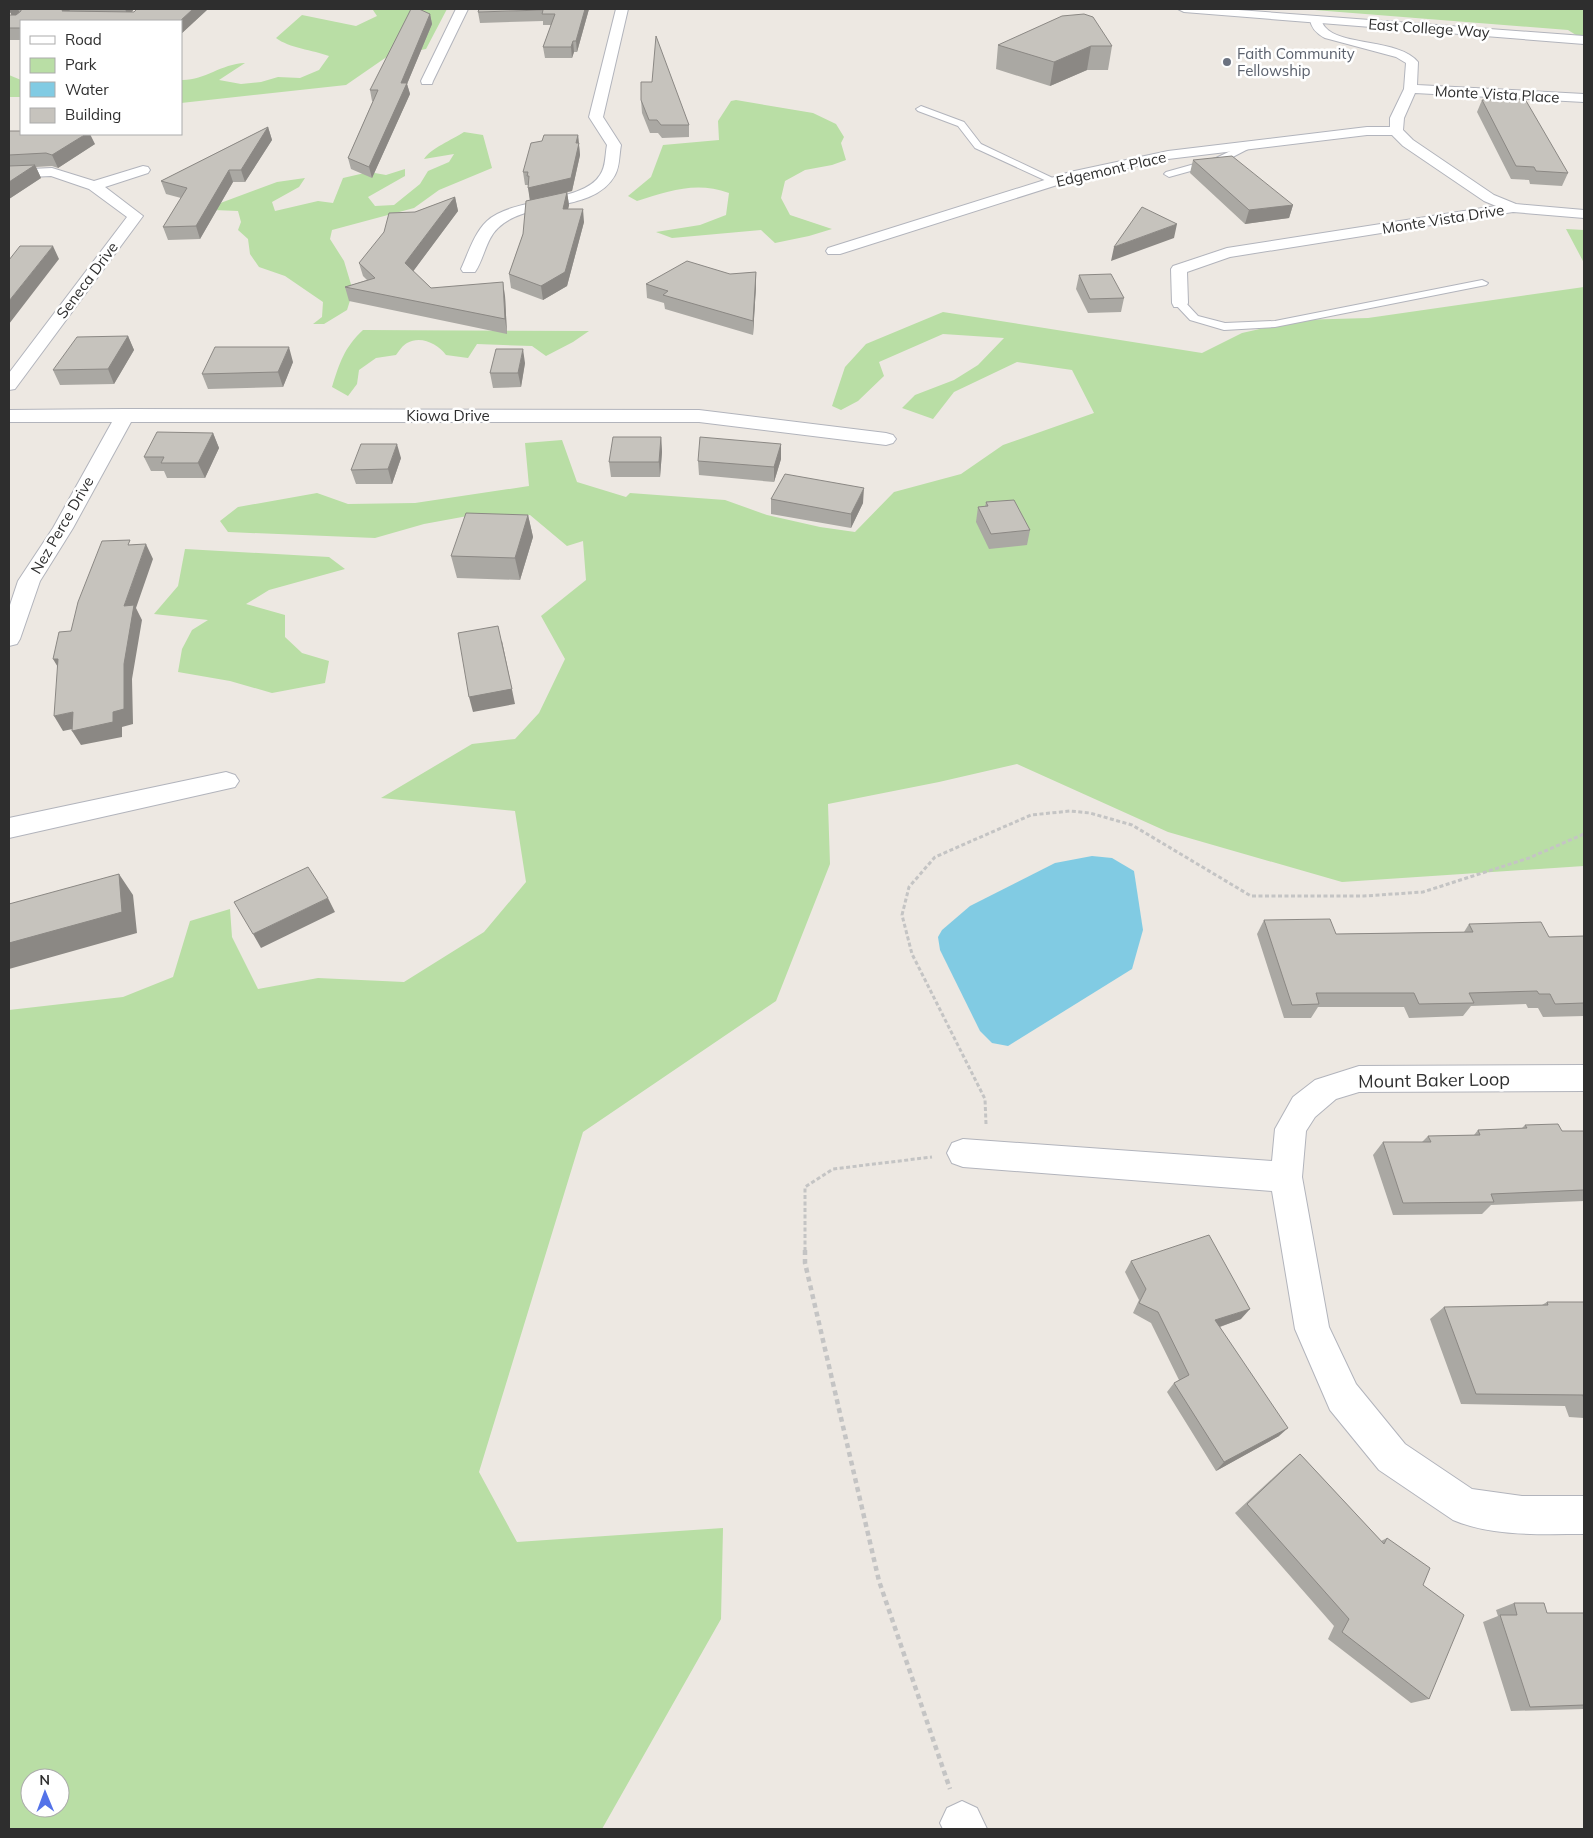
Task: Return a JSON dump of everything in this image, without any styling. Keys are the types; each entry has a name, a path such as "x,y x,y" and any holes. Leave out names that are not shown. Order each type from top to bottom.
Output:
{"street":[{"path":"427,81 462,9"},
{"path":"469,269 492,225 517,211 567,199 598,188 608,176 614,145 600,126 596,117 622,9"},
{"name":"East College Way","path":"1184,9 1584,40"},
{"path":"1316,19 1322,33 1400,54 1412,62 1410,89 1397,118 1396,131"},
{"name":"Monte Vista Place","path":"1410,89 1584,98"},
{"name":"Edgemont Place","path":"834,251 1070,176 1168,155 1367,131 1396,131"},
{"name":"Monte Vista Drive","path":"1396,131 1408,143 1489,198 1513,208"},
{"path":"94,186 143,170"},
{"name":"Seneca Drive","path":"9,174 52,172 94,186 134,216 9,385"},
{"path":"1513,208 1584,214"},
{"name":"Monte Vista Drive","path":"1180,303 1179,269 1227,253 1513,208"},
{"name":"Nez Perce Drive","path":"9,639 29,581 63,528 124,415"},
{"name":"Kiowa Drive","path":"9,416 699,416 886,439"},
{"path":"9,828 226,781"},
{"name":"Mount Baker Loop","path":"1584,1078 1359,1079 1326,1089 1304,1107 1292,1129 1286,1177 1312,1329 1343,1397 1392,1457 1466,1507 1522,1515 1584,1515"},
{"path":"974,1154 1286,1177"}],"lane":[{"path":"921,109 961,124 978,146 1054,181"},
{"path":"1169,174 1207,165 1248,146"},
{"path":"1180,303 1194,318 1224,327 1275,324 1482,283"}],"path":[{"path":"964,1826 879,1581 805,1263 805,1187 833,1170 974,1154 985,1099 912,954 902,915 910,887 935,857 1031,815 1080,812 1132,825 1251,896 1364,896 1423,892 1530,858 1584,834"}],"green space":[{"path":"447,9 426,49 388,56 346,85 182,103 182,80 197,78 236,64 245,63 219,80 241,84 261,82 278,77 300,78 319,70 329,56 294,47 276,38 302,15 356,26 377,16 373,10"},
{"path":"1302,9 1584,9 1584,40 1568,30"},
{"path":"9,75 20,80 20,97 9,97"},
{"path":"736,100 813,113 836,124 844,137 841,143 846,160 832,165 805,170 785,181 781,198 790,215 832,229 775,243 761,230 672,238 656,232 700,225 726,215 729,193 717,189 694,188 671,191 637,201 628,196 651,177 663,145 719,140 718,121 731,101"},
{"path":"464,132 483,135 492,168 439,190 414,208 332,230 330,239 344,261 353,291 347,310 324,324 313,324 322,317 323,302 285,276 259,267 250,254 248,239 238,230 241,222 238,211 207,208 277,182 305,178 299,187 272,202 275,211 318,201 333,203 343,178 369,172 386,175 405,169 405,176 368,197 375,206 394,205 420,184 428,171 449,162 454,154 424,159 427,155"},
{"path":"1566,229 1584,230 1584,263"},
{"path":"1584,287 1584,866 1342,882 1168,832 1017,764 828,804 830,864 776,1001 583,1132 479,1472 517,1542 723,1528 721,1619 602,1829 9,1829 9,1010 123,997 173,977 190,921 230,909 232,937 258,989 318,978 404,982 484,932 526,882 515,811 381,798 472,744 515,739 539,713 565,659 541,616 586,580 583,541 567,546 530,515 473,515 424,524 375,538 228,532 220,521 238,507 317,493 348,504 415,503 529,486 525,443 562,440 577,482 626,497 630,493 725,500 767,515 820,527 855,532 894,492 961,474 1003,445 1094,413 1072,370 1017,362 954,392 933,419 902,408 915,395 954,380 978,365 1004,338 943,334 879,362 884,376 858,401 841,410 832,406 845,367 866,344 943,312 1202,353 1242,333 1299,320 1368,318"},
{"path":"363,330 589,331 546,356 532,346 477,344 468,358 446,355 434,344 423,340 412,341 404,345 396,355 376,358 359,370 357,384 348,396 332,387 343,356 351,343"},
{"path":"185,549 329,557 345,569 269,590 246,604 285,615 285,637 302,653 329,661 325,683 272,693 230,681 178,672 182,649 192,630 208,620 154,614 178,586"}],"water":[{"path":"1092,856 1112,858 1134,871 1143,930 1132,969 1008,1046 992,1043 980,1031 940,950 938,937 942,930 970,906 1055,863"}],"building":[{"path":"21,9 63,9 62,11 134,12 137,9 193,9 181,20 20,20 20,28 9,28 9,15 16,15"},
{"path":"411,9 419,9 430,14 401,83 407,83 369,167 348,158 378,90 370,90"},
{"path":"479,9 585,9 576,41 573,41 571,47 543,47 555,14 542,14 543,10 478,12"},
{"path":"1084,14 1093,17 1112,46 1091,46 1054,62 998,45 1062,16"},
{"path":"656,36 689,125 661,125 657,120 649,120 641,100 641,82 652,82"},
{"path":"1525,99 1568,173 1536,171 1534,167 1516,166 1482,100"},
{"path":"268,127 241,170 229,170 196,226 163,227 187,188 161,181"},
{"path":"9,131 20,131 20,135 84,135 52,155 46,153 9,155"},
{"path":"544,135 578,135 576,143 579,143 571,178 528,188 528,172 523,172 531,143 542,141"},
{"path":"1232,156 1293,205 1249,210 1193,160"},
{"path":"35,165 9,182 9,166"},
{"path":"567,192 563,209 583,209 565,272 541,286 509,274 523,234 526,201"},
{"path":"455,197 405,263 431,288 503,282 505,319 345,287 375,278 359,263 384,232 389,213 415,212"},
{"path":"1142,207 1177,224 1114,247"},
{"path":"20,246 53,246 9,301 9,260"},
{"path":"687,261 730,274 756,272 753,321 663,295 668,291 646,284"},
{"path":"1111,274 1124,298 1090,299 1079,275"},
{"path":"128,336 108,369 53,370 77,337"},
{"path":"215,347 289,347 278,372 202,374"},
{"path":"496,349 523,349 518,373 490,373"},
{"path":"157,432 213,433 198,463 161,463 164,457 144,457"},
{"path":"613,437 661,437 659,462 609,462"},
{"path":"700,437 781,444 774,467 698,461"},
{"path":"361,444 397,444 388,469 351,470"},
{"path":"785,474 864,488 851,514 771,499"},
{"path":"1014,500 1030,530 991,534 978,507 988,506 986,502"},
{"path":"466,513 528,515 515,558 451,556"},
{"path":"130,540 128,545 146,544 124,606 134,605 124,664 124,709 113,712 113,722 72,731 73,712 54,716 58,659 53,659 59,632 71,631 78,602 102,541"},
{"path":"498,626 512,689 469,697 458,633"},
{"path":"308,867 328,898 253,934 234,902"},
{"path":"119,874 122,912 9,943 9,904"},
{"path":"1330,919 1336,934 1473,932 1469,924 1541,922 1549,937 1584,936 1584,1003 1555,1004 1550,994 1539,994 1537,991 1469,993 1474,1003 1419,1004 1414,993 1316,993 1319,1004 1292,1005 1264,920"},
{"path":"1558,1124 1562,1131 1584,1131 1584,1190 1491,1194 1494,1202 1403,1203 1383,1142 1431,1142 1428,1136 1480,1135 1478,1130 1527,1128 1525,1125"},
{"path":"1209,1235 1250,1309 1215,1320 1288,1428 1224,1462 1174,1383 1189,1375 1158,1312 1139,1303 1146,1289 1131,1261"},
{"path":"1547,1302 1584,1302 1584,1400 1583,1395 1476,1394 1444,1307 1548,1305"},
{"path":"1300,1454 1384,1544 1387,1538 1430,1568 1423,1585 1464,1615 1429,1699 1342,1632 1349,1619 1247,1504"},
{"path":"1514,1603 1544,1603 1547,1613 1584,1613 1584,1705 1530,1707 1500,1615 1517,1615"}],"place":[{"name":"Faith Community Fellowship","path":"1227,62"}]}
